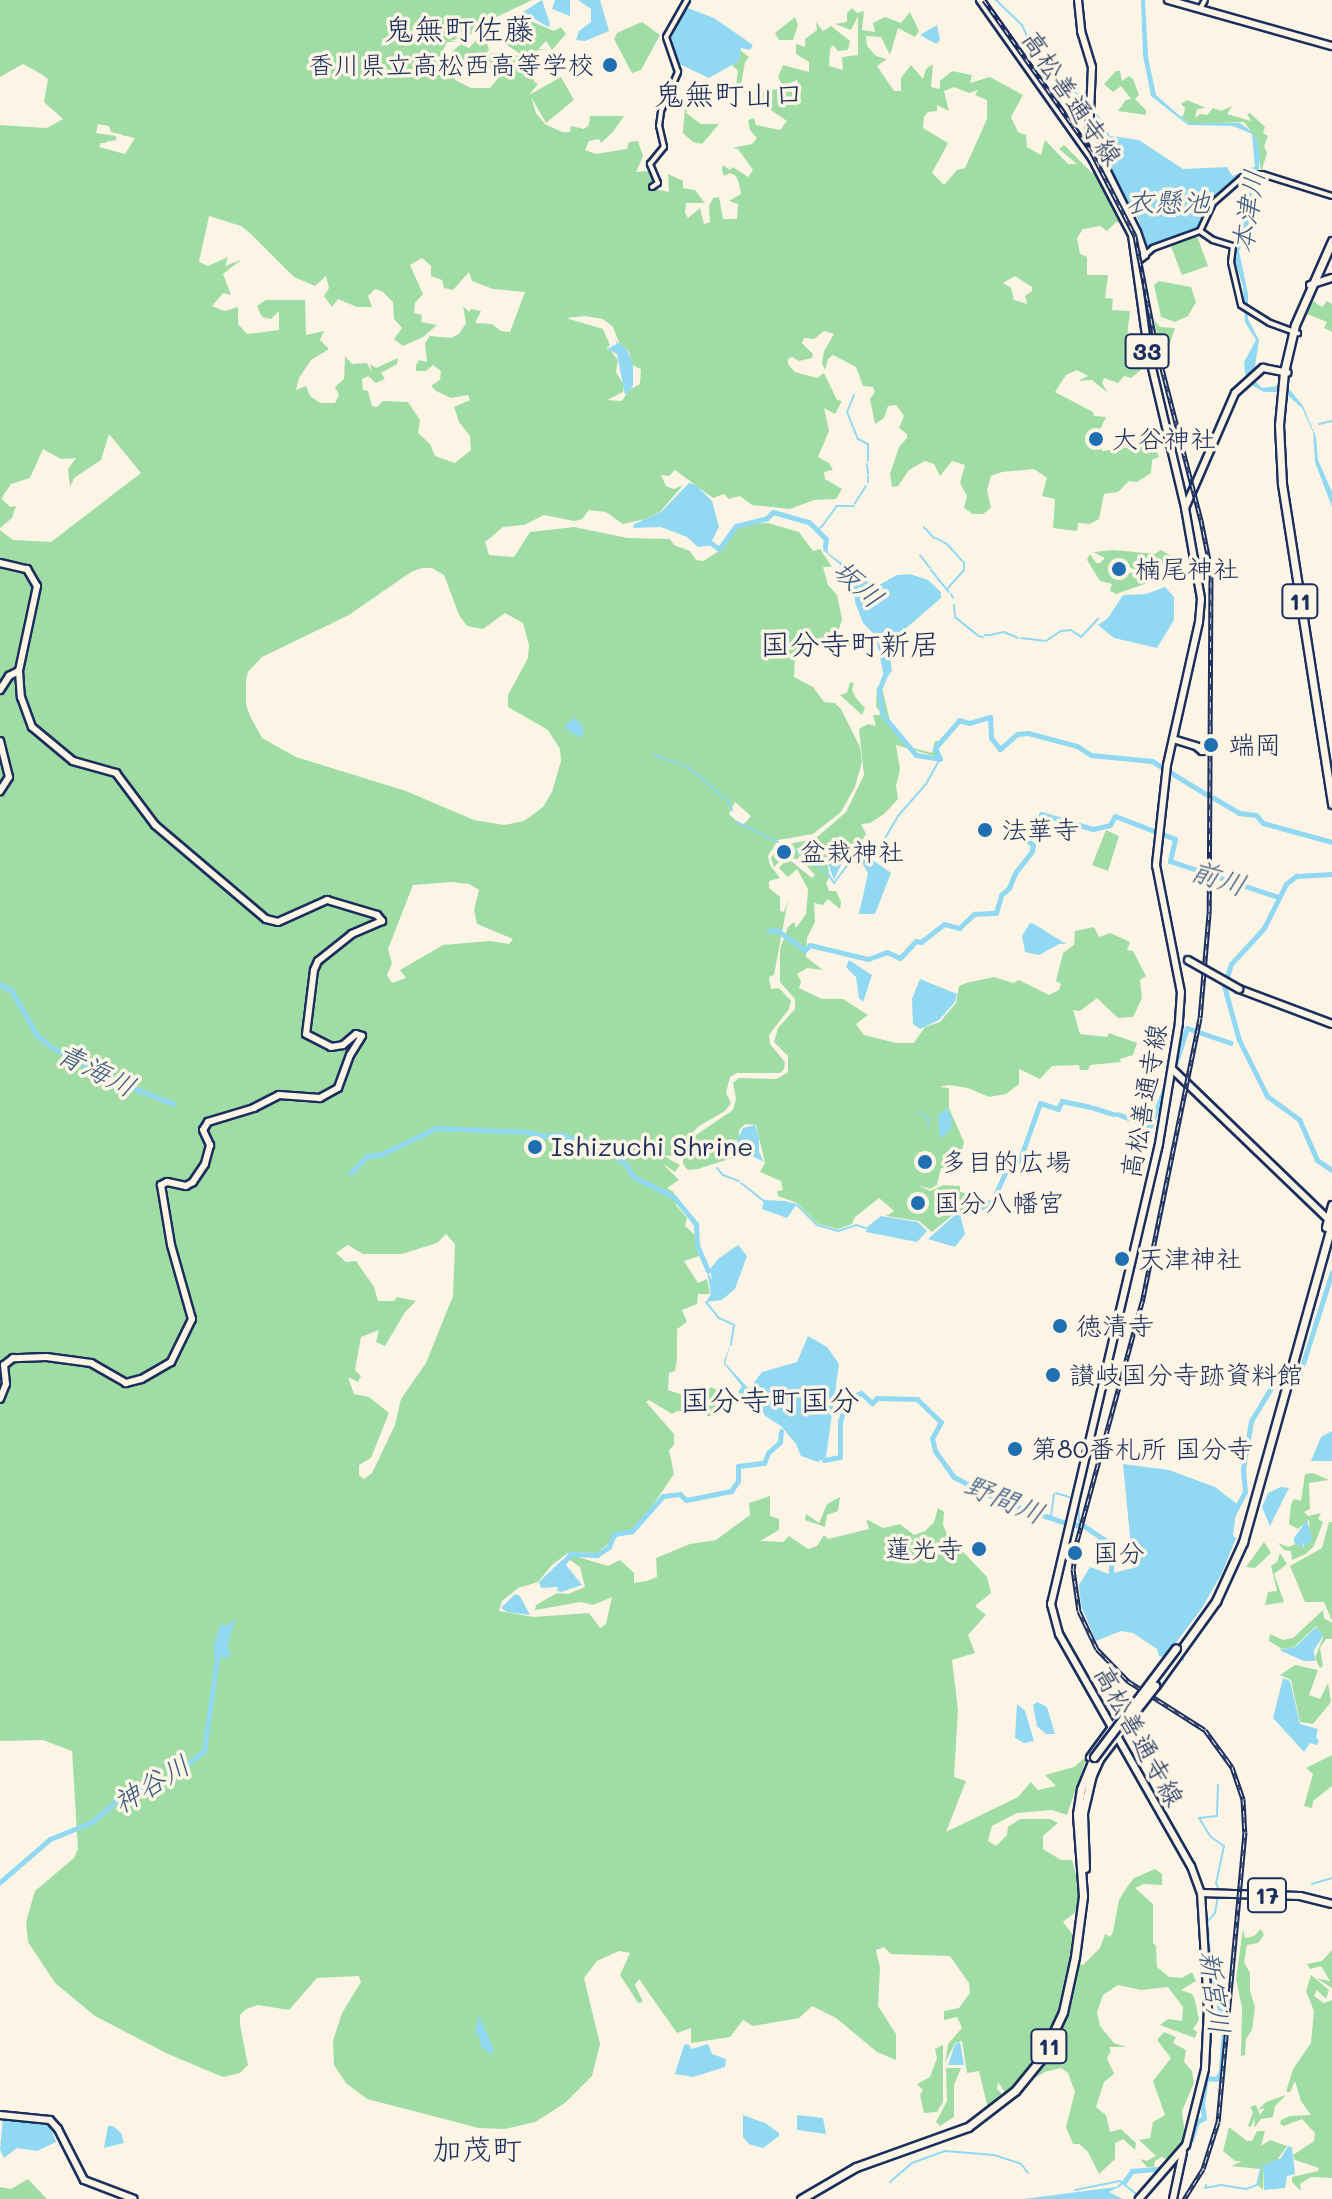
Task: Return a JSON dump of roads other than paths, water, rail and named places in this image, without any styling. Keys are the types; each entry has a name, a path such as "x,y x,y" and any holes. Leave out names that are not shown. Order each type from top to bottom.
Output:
{"highway":[{"name":"11","path":"1332,241 1296,332 1282,398 1282,484 1332,804"},
{"name":"11","path":"1313,284 1332,250"},
{"name":"11","path":"1282,398 1285,477 1332,777"},
{"name":"11","path":"1113,1731 1178,1649 1212,1598 1234,1554 1287,1380 1331,1221 1332,1205"},
{"name":"11","path":"804,2199 857,2170 969,2129 1003,2107 1027,2083 1050,2050 1069,2005 1084,1920 1083,1871 1076,1827 1078,1801 1095,1758 1178,1649"},
{"path":"1083,1871 1075,1841 1076,1794 1087,1762 1113,1731"}],"main road":[{"name":"高松善通寺線","path":"980,0 1092,158 1127,222 1137,261 1150,365 1185,508 1201,605 1166,772 1156,873 1181,1009 1172,1069 1159,1144 1052,1598 1056,1628 1191,1866 1201,1893 1208,2009 1206,2058 1191,2128 1179,2161 1139,2199"},
{"path":"1078,0 1081,31 1092,67 1090,141 1125,205 1145,255 1137,261"},
{"path":"1168,0 1332,46"},
{"path":"1313,284 1332,278"},
{"path":"1185,508 1231,399 1256,373 1268,368 1286,372"},
{"path":"0,563 27,569 37,586 19,671 21,697 32,727 73,761 116,773 155,825 266,919 278,922 327,900 377,915 382,921 352,934 318,961 314,970 305,1030 307,1036 331,1047 343,1045 356,1034 362,1036 338,1088 320,1098 279,1095 254,1108 205,1124 203,1130 210,1145 205,1164 193,1182 186,1186 167,1182 161,1185 171,1245 192,1319 171,1362 148,1376 126,1383 91,1363 46,1357 13,1358 4,1365 6,1384 0,1399"},
{"path":"0,690 9,676 19,671"},
{"path":"1173,739 1197,747"},
{"path":"0,741 9,777 0,791"},
{"path":"1173,955 1188,960 1239,989 1332,1024"},
{"path":"1172,1069 1331,1221"},
{"name":"17","path":"1201,1893 1300,1896 1332,1904"},
{"path":"0,2115 50,2120 58,2129 84,2180 134,2199"},
{"path":"1173,2199 1179,2161"}],"street":[{"path":"652,187 658,183 650,164 664,147 659,126 661,111 678,72 666,37 687,0"},
{"path":"1200,9 1205,0"},
{"path":"1145,255 1153,248 1200,231 1217,199 1240,177 1251,173 1332,196"},
{"path":"1200,231 1213,240 1233,246 1232,268 1242,307 1270,323 1296,332"}],"water":[{"path":"542,0 550,24 548,27 523,12"},
{"path":"555,0 570,0 570,16 552,9"},
{"path":"578,0 600,0 609,31 585,41 576,40 579,31 591,22 591,9"},
{"name":"本津川","path":"1141,0 1145,0 1148,57 1156,95 1188,123 1240,123 1252,132 1257,140 1260,156 1258,176 1256,188 1256,179 1253,182 1248,229 1239,251 1248,294 1248,319 1259,340 1253,379 1262,388 1278,386 1291,391 1303,406 1316,437 1318,460 1332,492 1332,507 1315,462 1313,432 1302,408 1284,392 1264,392 1253,386 1245,373 1244,362 1256,340 1245,322 1243,286 1234,259 1255,169 1252,134 1233,126 1188,125 1151,96 1143,55"},
{"path":"685,7 714,18 753,45 750,50 741,48 739,61 709,78 677,63 670,41"},
{"path":"937,25 940,40 936,44 920,35"},
{"name":"衣懸池","path":"1111,136 1139,140 1183,169 1227,167 1234,179 1212,199 1197,228 1148,247 1138,219 1115,182 1103,149 1103,141"},
{"path":"615,340 628,351 633,366 633,386 625,395 617,354 607,349 617,344"},
{"path":"689,483 696,485 712,501 719,527 709,546 698,547 687,537 661,527 633,528 634,524 661,512"},
{"path":"827,538 828,553 871,584 879,585 897,575 910,574 928,580 941,592 941,598 904,630 889,650 892,671 888,676 883,673 876,636 863,623 855,602 853,576 823,550"},
{"path":"1165,587 1174,597 1174,620 1157,648 1114,638 1098,625 1108,618 1123,595 1146,594"},
{"path":"575,717 584,729 581,739 564,727"},
{"path":"850,853 834,880 828,863 840,854"},
{"path":"866,855 891,873 875,914 859,914 868,873 861,861"},
{"path":"1030,923 1066,944 1059,944 1039,955 1025,952 1022,936"},
{"path":"849,960 872,975 863,1002 859,998 856,977 846,967"},
{"path":"920,979 957,994 955,1002 939,1020 920,1029 913,1024 912,999"},
{"path":"947,1108 952,1118 951,1129 940,1139 938,1116"},
{"path":"755,1125 759,1152 764,1162 734,1147 743,1128"},
{"path":"764,1200 797,1204 787,1218 762,1209"},
{"path":"956,1214 960,1214 965,1234 955,1247 928,1239"},
{"path":"881,1216 918,1222 927,1231 917,1242 866,1232 867,1227"},
{"path":"738,1245 747,1256 735,1289 722,1300 706,1302 711,1294 707,1271 712,1280 710,1269"},
{"path":"808,1336 827,1347 839,1364 826,1457 818,1462 801,1456 796,1444 781,1426 765,1416 762,1409 748,1405 738,1392 742,1386 724,1364 731,1343 725,1363 749,1389 762,1372 797,1362"},
{"path":"1332,1431 1332,1461 1311,1461 1321,1437"},
{"path":"1123,1464 1169,1470 1215,1487 1237,1504 1233,1536 1236,1538 1222,1573 1202,1608 1172,1648 1184,1656 1184,1661 1159,1656 1157,1649 1133,1633 1121,1631 1096,1641 1081,1606 1079,1585 1090,1567 1109,1574 1133,1568"},
{"path":"1281,1487 1289,1488 1270,1526 1262,1507 1268,1493"},
{"path":"1307,1520 1312,1538 1308,1545 1303,1543 1304,1548 1294,1543 1294,1538"},
{"path":"562,1560 582,1585 561,1592 557,1591 558,1587 541,1588 539,1582"},
{"path":"515,1594 520,1596 530,1615 507,1612 501,1608"},
{"path":"236,1619 228,1643 230,1658 214,1657 214,1643 221,1624 226,1626"},
{"path":"1316,1627 1323,1636 1314,1650 1315,1661 1304,1661 1279,1650 1295,1647"},
{"path":"1283,1678 1290,1681 1300,1724 1318,1729 1317,1745 1310,1743 1304,1752 1273,1718"},
{"path":"1037,1702 1047,1707 1055,1734 1046,1734 1037,1726 1033,1705"},
{"path":"1017,1704 1025,1711 1034,1741 1024,1743 1015,1738"},
{"path":"479,2015 494,2050 492,2055 481,2047 479,2035 475,2035"},
{"path":"960,2042 964,2065 948,2065 955,2044"},
{"path":"688,2044 692,2049 708,2044 712,2054 726,2059 725,2067 693,2077 675,2074 684,2045"},
{"path":"743,2115 765,2123 779,2136 763,2148 749,2144 743,2137"},
{"path":"797,2115 823,2118 826,2134 797,2130"},
{"path":"3,2118 49,2123 56,2142 37,2151 17,2148 4,2158 0,2150"},
{"path":"108,2126 121,2133 124,2143 104,2148"},
{"path":"1288,2146 1292,2147 1295,2174 1287,2176 1285,2188 1264,2190 1264,2165 1281,2158"},
{"path":"1127,2177 1121,2186 1109,2192 1123,2199 1023,2199 1116,2187"}],"waterway":[{"path":"996,0 1022,25 1042,70 1088,101"},
{"path":"1094,109 1109,136"},
{"name":"本津川","path":"1233,177 1254,168"},
{"path":"854,395 847,412 858,439 868,444 868,461"},
{"path":"1319,424 1332,421"},
{"path":"867,464 868,474"},
{"path":"868,477 868,482"},
{"path":"855,503 866,486"},
{"path":"823,525 837,506 854,506"},
{"name":"坂川","path":"707,540 719,549 736,526 767,518 773,512 809,522 826,539 825,546"},
{"name":"坂川","path":"818,530 822,526"},
{"path":"924,527 934,538"},
{"path":"936,538 947,544 964,563 964,570 947,589"},
{"path":"920,555 930,568"},
{"path":"931,570 949,592"},
{"path":"951,594 953,598"},
{"path":"954,605 955,617 977,635"},
{"path":"1046,641 1061,631 1071,630 1081,637 1098,619"},
{"path":"991,635 1004,632 1018,638"},
{"path":"985,635 990,635"},
{"path":"978,636 983,637"},
{"path":"1021,638 1044,641"},
{"name":"坂川","path":"887,670 879,690 882,714 916,755 940,759 935,748 959,720 969,723 990,717 991,738 1000,749 1017,734 1028,733 1077,746 1091,755 1152,761 1209,796"},
{"path":"654,755 689,768 729,802 732,810"},
{"path":"737,822 800,853 805,861 826,871 834,883 850,862 859,861 868,850 877,852 898,816 926,784 940,759"},
{"name":"坂川","path":"1214,798 1239,813 1256,815 1263,823 1332,842"},
{"name":"前川","path":"768,931 777,930 805,950 810,945 868,959 887,952 900,958 916,941 921,942 944,924 959,928 974,914 996,913 1001,895 1009,888 1015,873 1032,851 1033,845 1028,841 1041,814 1093,829 1110,825 1115,816 1175,839 1170,861 1278,897"},
{"name":"野間川","path":"1332,874 1296,876 1286,884 1264,928 1231,964 1224,986 1239,1040 1267,1096 1299,1119 1317,1160 1332,1170"},
{"name":"青海川","path":"0,985 11,990 37,1035 51,1047 115,1081 174,1104"},
{"path":"1174,1068 1187,1028 1231,1043"},
{"path":"1117,1114 1150,1126 1167,1082"},
{"path":"993,1199 1005,1173 1020,1159 1040,1103 1058,1109 1062,1101 1090,1107"},
{"path":"1094,1108 1113,1114"},
{"path":"918,1111 928,1118 928,1126"},
{"path":"351,1173 367,1156 382,1154 436,1128 527,1132 545,1136 561,1134 578,1141 594,1141 626,1164 632,1176 674,1197 696,1224 697,1245 708,1271"},
{"path":"717,1168 723,1175 739,1181"},
{"path":"741,1183 764,1201"},
{"path":"960,1214 975,1211 990,1202"},
{"path":"797,1205 817,1225 838,1231 856,1225 866,1228"},
{"name":"野間川","path":"1231,1518 1245,1492 1243,1469 1251,1421 1274,1383 1295,1380 1299,1376 1332,1272"},
{"path":"706,1302 719,1318 734,1325 731,1345"},
{"name":"野間川","path":"822,1454 824,1460 840,1457 840,1421 847,1402 856,1395 861,1393 872,1403 877,1398 917,1399 941,1422 932,1438 935,1451 954,1477 1000,1501 1066,1523"},
{"name":"野間川","path":"560,1567 570,1554 597,1555 609,1547 614,1534 632,1531 663,1496 680,1494 686,1500 731,1491 738,1481 738,1466 764,1463 768,1453 780,1442 781,1431"},
{"path":"1056,1493 1072,1498"},
{"path":"1043,1515 1051,1516 1054,1494"},
{"path":"1078,1500 1079,1521 1092,1534"},
{"name":"野間川","path":"1071,1524 1084,1526 1111,1544 1111,1573 1115,1580"},
{"name":"神谷川","path":"0,1882 50,1839 92,1822 128,1791 160,1785 204,1751 218,1652"},
{"path":"1218,1785 1217,1816 1199,1818 1211,1837 1224,1846 1216,1883 1219,1890"},
{"path":"1312,1884 1332,1878"},
{"path":"1206,1923 1215,1913 1218,1896"},
{"name":"新宮川","path":"1191,2140 1197,2122 1204,2118 1202,2104 1206,2078 1217,2079 1221,2071 1224,2032 1213,1975 1216,1970 1208,1955 1206,1923"},
{"path":"890,2182 912,2163 945,2151 994,2155 1021,2164 1028,2173"},
{"path":"1206,2185 1205,2188 1221,2185 1246,2189 1257,2185 1262,2165"},
{"name":"新宮川","path":"1124,2182 1132,2171 1165,2168"},
{"path":"1075,2190 1120,2181 1137,2195"}],"railway":[{"path":"984,0 1091,151 1135,236 1156,345 1211,570 1209,914 1200,1018 1142,1302 1077,1542 1073,1569 1079,1611 1097,1649 1128,1681 1205,1730 1232,1767 1243,1799 1245,1832 1218,2122 1203,2169 1184,2199"}],"place":[{"name":"香川県立高松西高等学校","path":"610,65"},
{"name":"大谷神社","path":"1096,439"},
{"name":"楠尾神社","path":"1119,569"},
{"name":"端岡","path":"1211,745"},
{"name":"法華寺","path":"985,830"},
{"name":"盆栽神社","path":"784,852"},
{"name":"Ishizuchi Shrine","path":"535,1147"},
{"name":"多目的広場","path":"925,1162"},
{"name":"国分八幡宮","path":"918,1203"},
{"name":"天津神社","path":"1122,1259"},
{"name":"徳清寺","path":"1060,1326"},
{"name":"讃岐国分寺跡資料館","path":"1053,1375"},
{"name":"第80番札所 国分寺","path":"1015,1449"},
{"name":"蓮光寺","path":"979,1549"},
{"name":"国分","path":"1075,1553"}],"district":[{"name":"鬼無町佐藤","path":"459,28"},
{"name":"鬼無町山口","path":"729,93"},
{"name":"国分寺町新居","path":"850,643"},
{"name":"国分寺町国分","path":"770,1399"},
{"name":"加茂町","path":"477,2148"}]}
